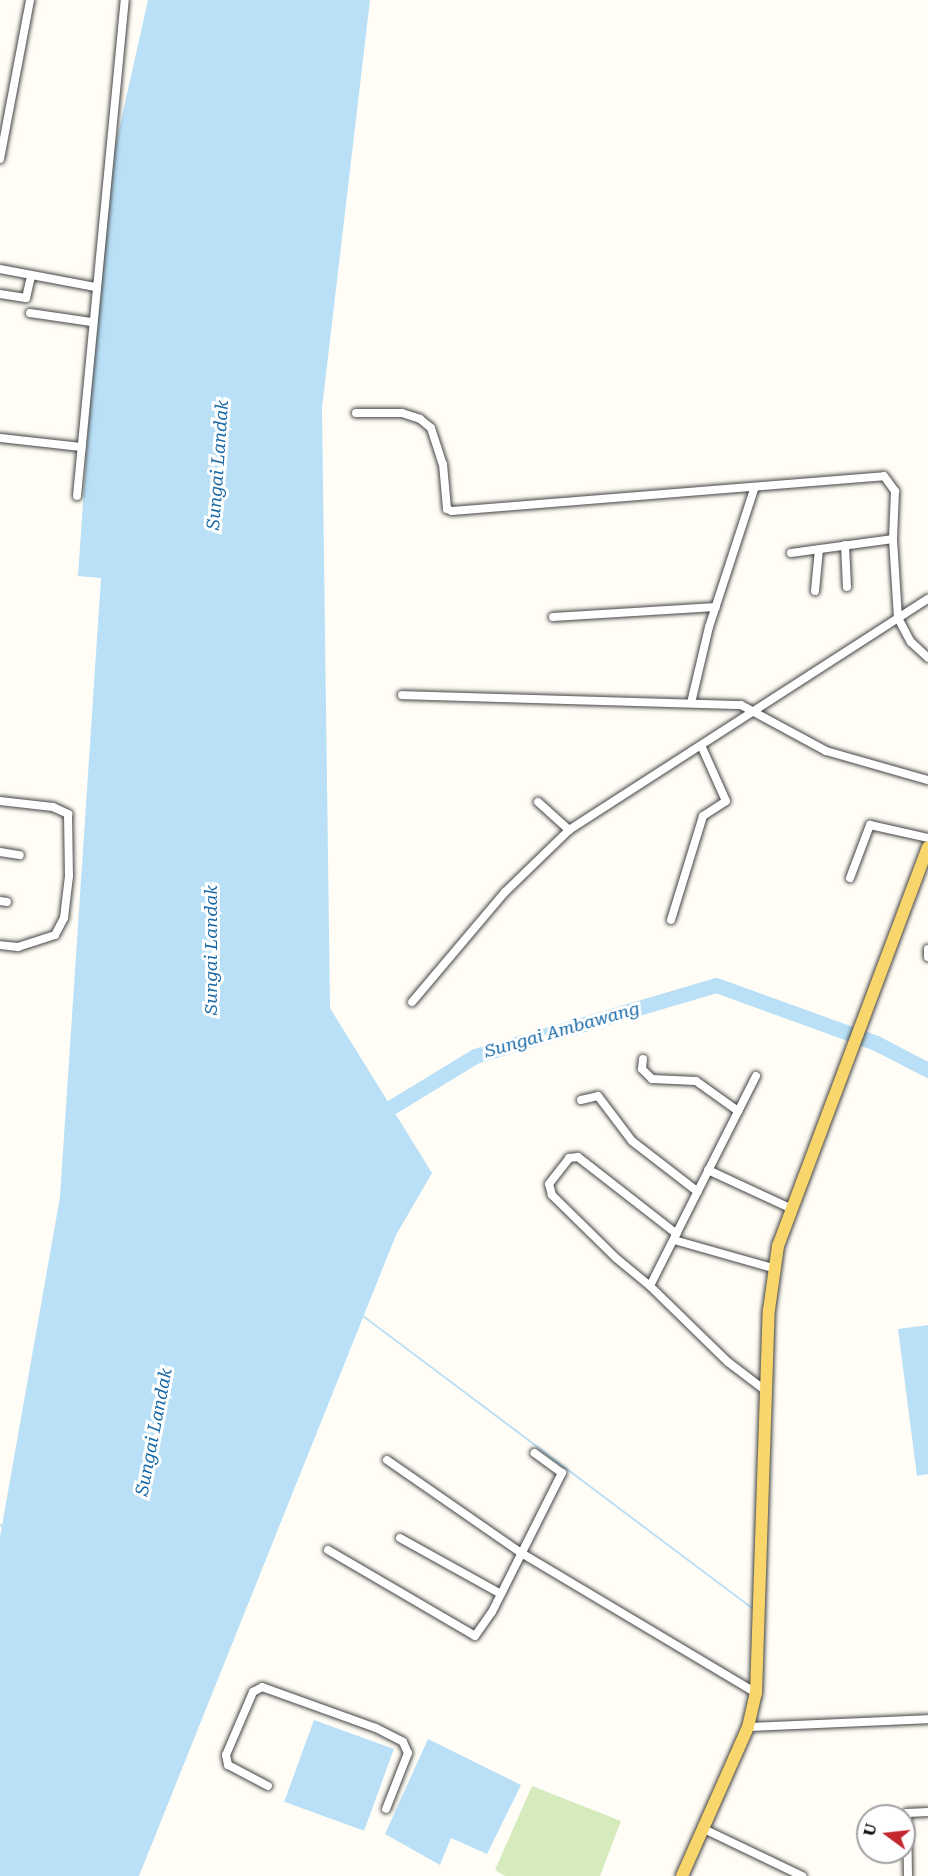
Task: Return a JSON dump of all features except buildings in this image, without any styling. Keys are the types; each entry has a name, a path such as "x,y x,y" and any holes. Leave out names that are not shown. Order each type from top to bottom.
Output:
{"main road":[{"path":"682,1876 748,1727 756,1693 766,1391 773,1268 790,1208 876,976 926,855"}],"street":[{"path":"0,159 30,0"},
{"path":"77,496 95,287 125,0"},
{"path":"0,269 95,287"},
{"path":"0,294 26,298 31,276"},
{"path":"30,313 92,322"},
{"path":"356,412 402,413 420,419 431,428 443,464 447,509 452,511 754,489 884,476 895,490 893,539 898,618 911,642 928,658"},
{"path":"0,438 82,447"},
{"path":"692,703 716,607 754,489"},
{"path":"790,553 893,539"},
{"path":"845,546 847,587"},
{"path":"815,591 819,549"},
{"path":"412,1002 505,892 568,830 928,599"},
{"path":"553,617 716,607"},
{"path":"402,695 741,705 826,751 928,780"},
{"path":"671,920 703,816 726,801 700,745"},
{"path":"0,801 53,807 68,814 69,876 64,918 55,935 18,947 0,945"},
{"path":"538,802 568,830"},
{"path":"850,878 870,825 928,838"},
{"path":"0,852 20,855"},
{"path":"928,949 928,957"},
{"path":"643,1059 642,1069 652,1079 696,1082 738,1111"},
{"path":"650,1286 756,1076"},
{"path":"580,1100 598,1096 632,1141 698,1192"},
{"path":"766,1391 728,1362 650,1286 616,1258 552,1196 549,1184 569,1158 578,1157 676,1237 773,1268"},
{"path":"708,1170 790,1208"},
{"path":"328,1550 471,1636 484,1626 523,1554 562,1473 534,1453"},
{"path":"387,1460 523,1554 756,1693"},
{"path":"400,1538 501,1594"},
{"path":"268,1786 228,1765 226,1755 253,1692 262,1687 376,1728 403,1742 408,1753 386,1809"},
{"path":"748,1727 928,1719"},
{"path":"908,1876 908,1813 928,1812"},
{"path":"704,1829 802,1876"}],"green space":[{"path":"532,1786 621,1821 600,1876 505,1876 495,1870"}],"water":[{"name":"Sungai Landak","path":"148,0 370,0 322,408 330,1008 432,1173 396,1235 139,1876 0,1876 0,1537 60,1197 101,578 78,576 92,372 110,170"},
{"path":"928,1325 928,1474 917,1476 898,1329"},
{"path":"314,1720 394,1749 364,1831 284,1802"},
{"path":"428,1739 521,1785 487,1854 451,1838 440,1865 385,1834"}],"waterway":[{"name":"Sungai Ambawang","path":"375,1117 475,1056 716,985 876,1043 928,1070"},
{"path":"363,1316 752,1608"}]}
